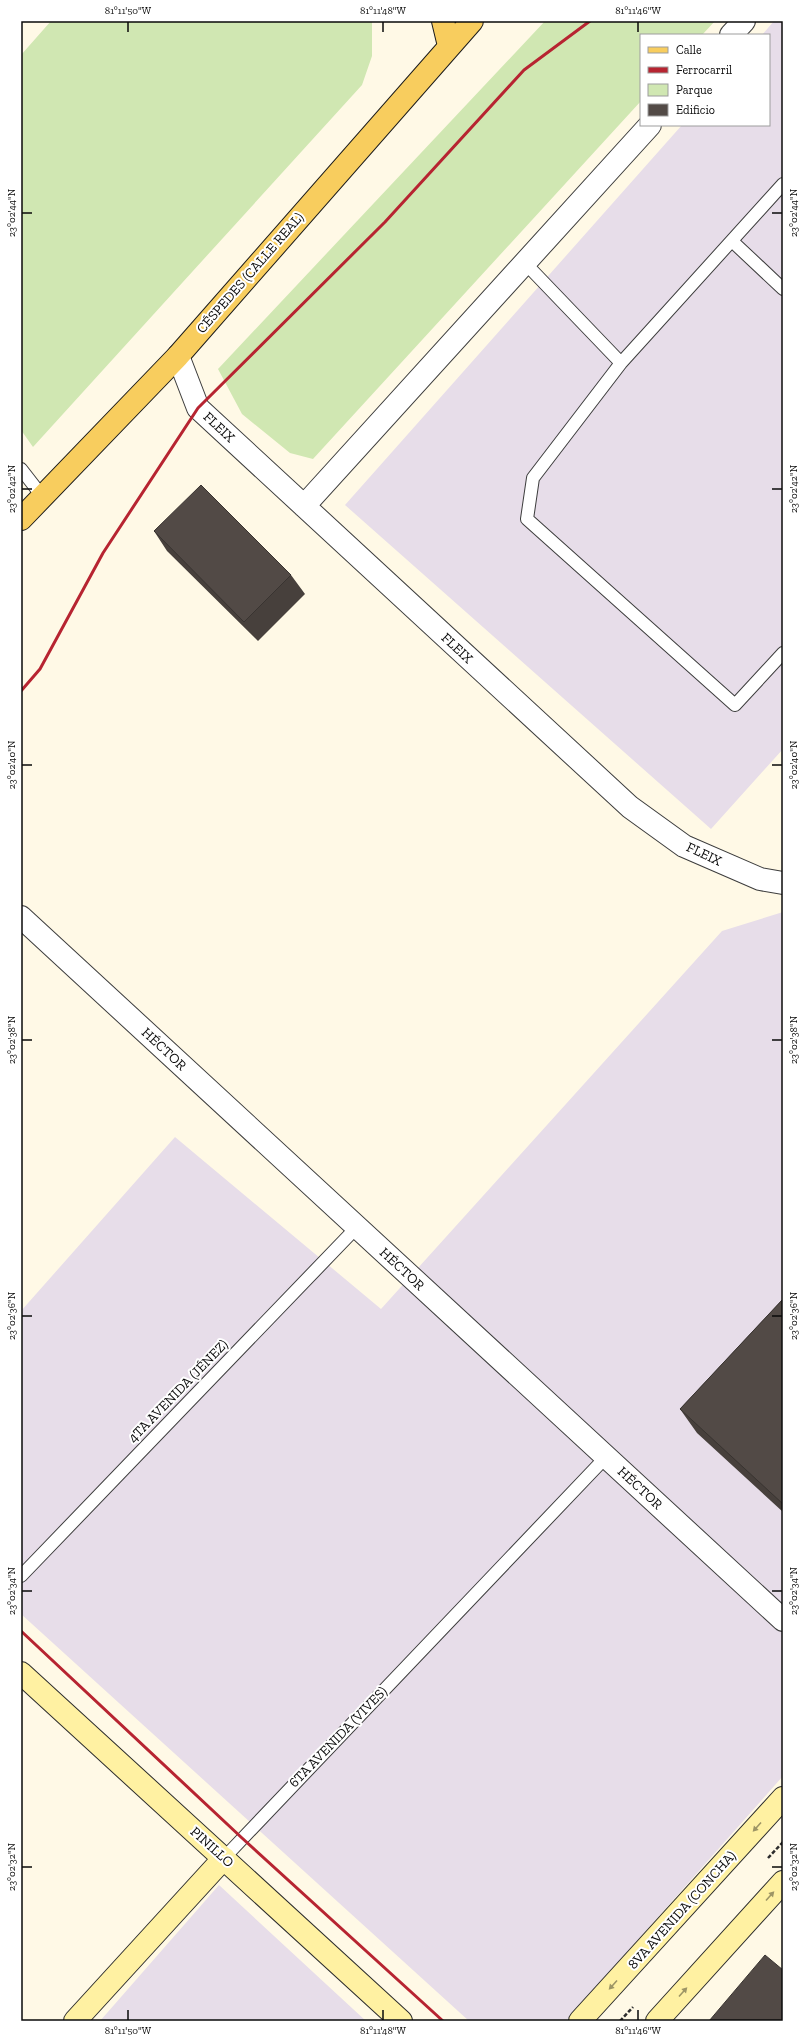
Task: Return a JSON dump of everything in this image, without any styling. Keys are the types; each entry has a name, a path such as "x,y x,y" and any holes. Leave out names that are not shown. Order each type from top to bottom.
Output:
{"main road":[{"path":"443,21 449,46"},
{"name":"CÉSPEDES (CALLE REAL)","path":"21,518 178,356 472,21"}],"street":[{"path":"732,34 744,21"},
{"path":"304,506 649,126"},
{"name":"FLEIX","path":"178,356 198,408 630,807 684,846 760,879 783,883"},
{"name":"HÉCTOR","path":"21,918 783,1620"},
{"name":"PINILLO","path":"21,1673 401,2021"},
{"name":"8VA AVENIDA (CONCHA)","path":"580,2021 783,1798"},
{"name":"6TA AVENIDA (VIVES)","path":"75,2021 224,1858"},
{"path":"657,2021 783,1882"}],"lane":[{"path":"783,184 621,362 533,478 527,519 735,705 783,653"},
{"path":"732,240 783,289"},
{"path":"525,263 621,362"},
{"path":"21,469 42,496"},
{"name":"4TA AVENIDA (JÉNEZ)","path":"21,1576 357,1227"},
{"name":"6TA AVENIDA (VIVES)","path":"224,1858 606,1457"}],"shaded area":[{"path":"774,21 783,21 783,749 711,829 345,505 681,126 770,126 770,34 763,34"},
{"path":"783,912 783,1776 566,2021 469,2021 21,1614 21,1311 175,1137 381,1309 722,931"},
{"path":"219,1885 366,2021 100,2021"}],"green space":[{"path":"51,21 372,21 372,56 362,85 33,447 21,430 21,55"},
{"path":"545,21 715,21 703,34 640,34 640,102 313,459 290,453 242,414 218,369"}],"building":[{"path":"201,485 291,575 244,622 154,531"},
{"path":"783,1299 783,1504 680,1409"},
{"path":"765,1955 783,1970 783,2021 709,2021"}],"railway":[{"path":"21,691 40,669 103,553 198,408 385,222 524,70 590,21"},
{"path":"21,1631 242,1838 443,2021"}]}
